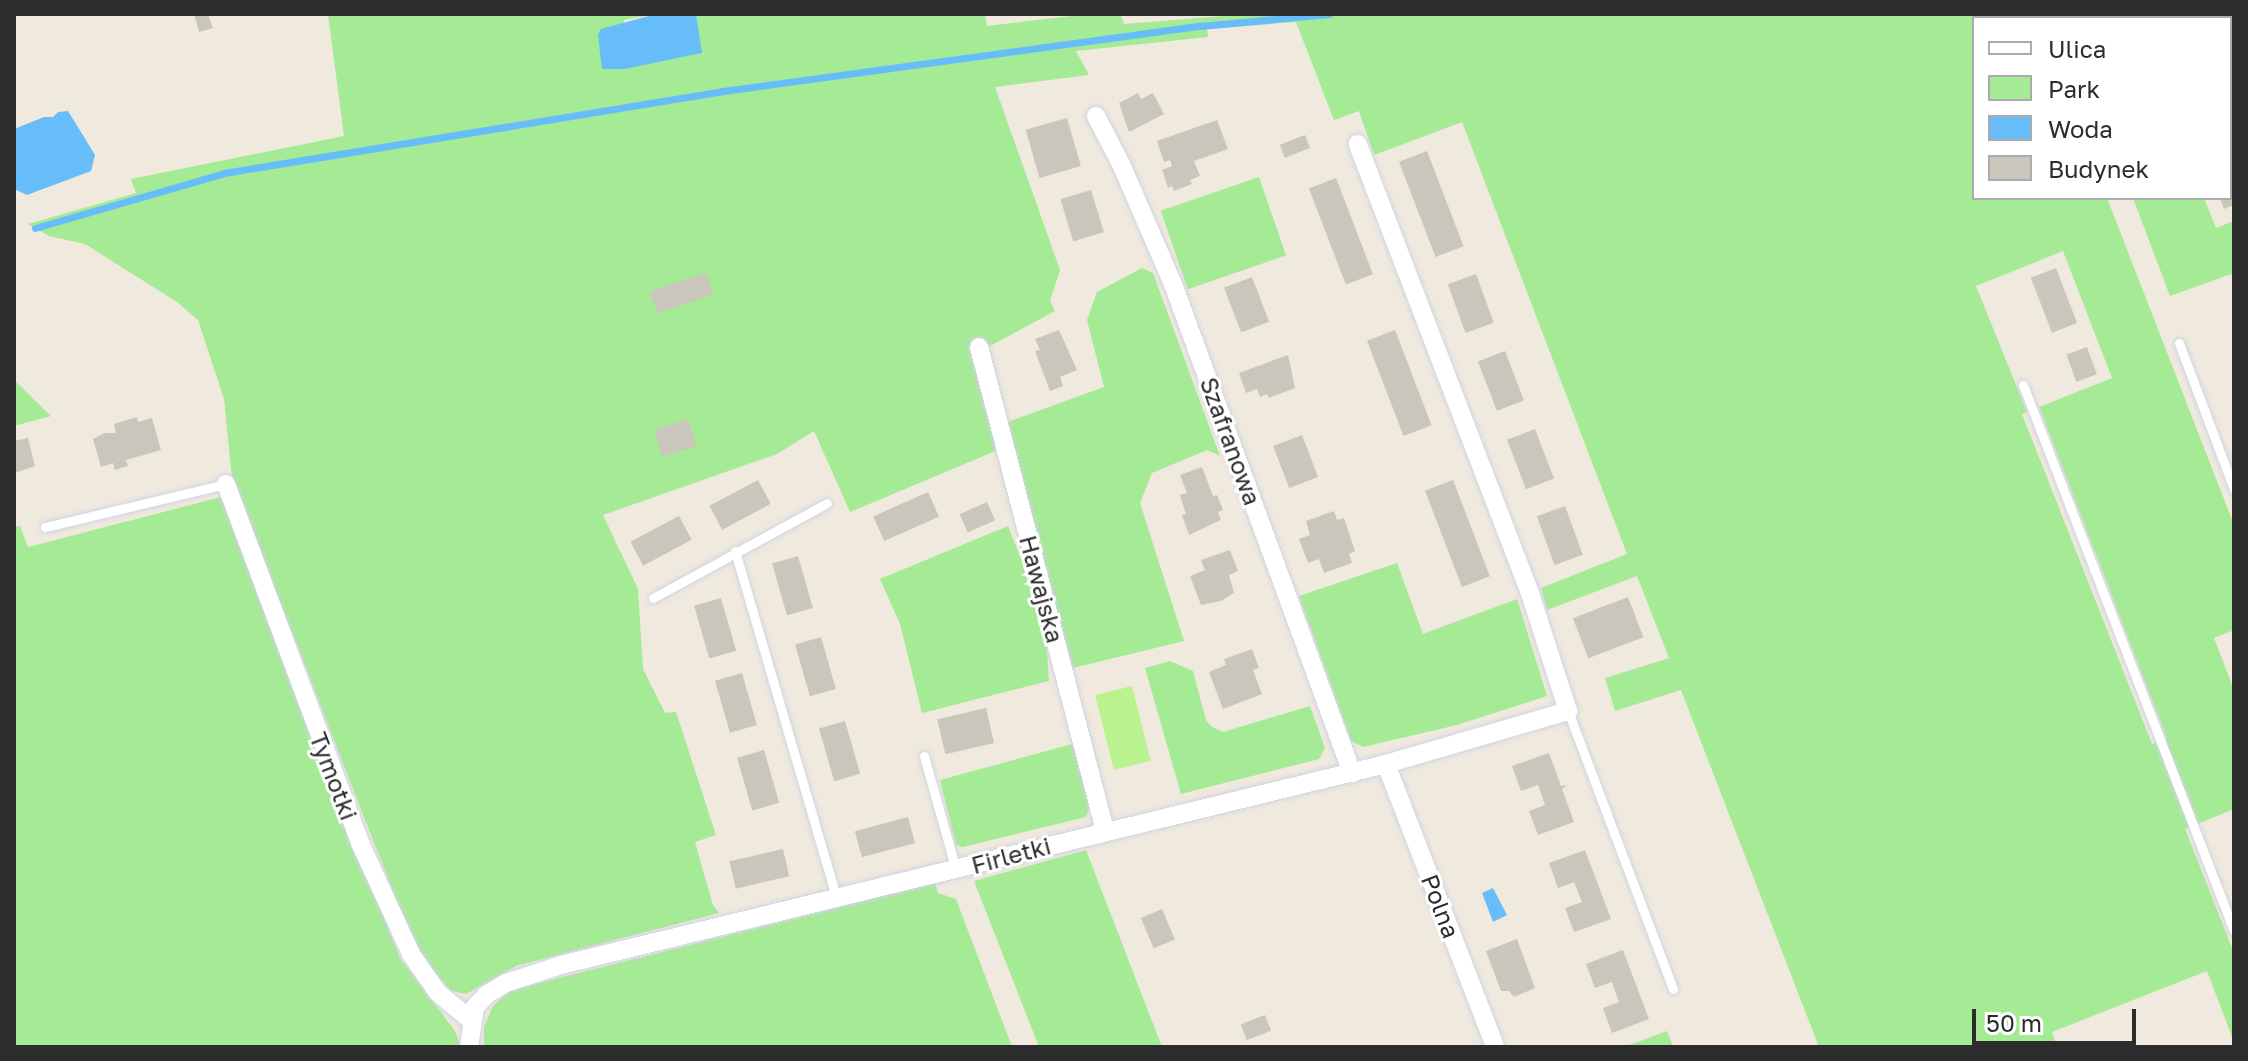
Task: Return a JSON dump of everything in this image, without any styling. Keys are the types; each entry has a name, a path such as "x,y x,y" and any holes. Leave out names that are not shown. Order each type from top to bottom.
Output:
{"street":[{"name":"Szafranowa","path":"1096,116 1121,164 1173,284 1352,773"},
{"path":"1358,144 1530,593 1568,711"},
{"name":"Hawajska","path":"979,347 1105,830"},
{"name":"Tymotki","path":"226,484 360,843 411,954 438,993 471,1020"},
{"name":"Firletki","path":"471,1020 475,1007 506,983 561,965 956,870 1105,830 1352,773 1568,711"},
{"name":"Polna","path":"1386,764 1495,1047"},
{"path":"469,1047 471,1020"}],"lane":[{"path":"2179,343 2234,489"},
{"path":"2023,385 2234,931"},
{"path":"45,527 226,484"},
{"path":"653,598 827,503"},
{"path":"735,551 836,897"},
{"path":"1568,711 1673,989"},
{"path":"924,756 956,870"}],"green space":[{"path":"328,14 656,14 624,20 625,69 701,53 696,14 985,14 987,26 1088,14 1120,14 1124,24 1249,14 2036,14 1972,16 1972,200 2108,200 2234,525 2234,630 2214,638 2234,690 2234,809 2185,829 2234,953 2234,1042 2207,971 2052,1032 2057,1047 1819,1047 1681,690 1615,711 1605,678 1669,658 1637,576 1547,610 1541,588 1627,554 1462,122 1374,155 1359,111 1334,120 1296,22 1207,29 1208,37 1076,51 1089,75 995,87 1060,270 1050,301 1055,311 988,347 970,348 998,450 850,512 814,431 777,454 603,515 638,589 643,669 665,713 676,712 716,835 695,842 713,905 719,913 516,966 466,994 451,991 412,940 232,479 224,399 198,320 177,302 85,244 49,236 28,224 136,193 131,179 344,136","holes":["2063,251 2112,378 2039,407 2167,739 2152,744 2022,414 2027,412 1976,286"]},
{"path":"2062,14 2229,14 2229,16"},
{"path":"1259,177 1286,255 1188,289 1161,211"},
{"path":"2134,200 2205,200 2216,228 2234,221 2234,280 2231,274 2170,296"},
{"path":"1142,268 1153,273 1220,456 1207,450 1152,473 1140,503 1184,641 1073,668 1005,423 1104,387 1087,320 1097,292"},
{"path":"14,380 51,416 14,426"},
{"path":"221,497 400,958 455,1031 461,1047 14,1047 14,527 20,526 28,547"},
{"path":"1008,526 1045,620 1049,681 922,713 900,624 880,579"},
{"path":"1397,563 1423,634 1517,599 1547,696 1457,725 1363,747 1351,741 1299,596"},
{"path":"1170,661 1193,671 1206,720 1223,732 1310,706 1325,748 1319,759 1181,794 1145,668"},
{"path":"1132,686 1151,761 1114,770 1095,695"},
{"path":"1076,743 1091,803 1086,817 963,847 956,845 940,780"},
{"path":"1086,850 1162,1047 1039,1047 974,881"},
{"path":"935,883 938,893 956,899 1012,1047 484,1047 484,1027 493,1006 511,990"},
{"path":"1667,1031 1673,1047 1624,1047"}],"water":[{"path":"656,14 696,14 702,53 625,69 602,69 598,35 601,29"},
{"path":"68,111 95,155 91,171 27,195 14,189 14,129"},
{"path":"1493,888 1507,915 1493,922 1482,893"}],"building":[{"path":"194,14 208,14 213,28 199,32"},
{"path":"1138,93 1141,99 1153,93 1164,114 1129,132 1119,103"},
{"path":"1067,118 1081,166 1039,178 1026,130"},
{"path":"1217,120 1228,149 1194,161 1200,176 1190,180 1192,184 1174,191 1172,186 1168,188 1162,170 1172,166 1170,160 1164,162 1157,141"},
{"path":"1305,135 1310,148 1285,158 1280,145"},
{"path":"1427,151 1464,246 1436,257 1399,162"},
{"path":"1336,178 1373,274 1346,285 1309,188"},
{"path":"2232,178 2234,205 2224,209 2221,200 2232,200"},
{"path":"1091,190 1104,232 1073,241 1060,199"},
{"path":"2056,268 2077,323 2052,333 2031,278"},
{"path":"706,273 713,295 657,313 650,291"},
{"path":"1476,274 1494,323 1466,333 1448,284"},
{"path":"1252,277 1269,322 1241,333 1224,288"},
{"path":"1059,330 1077,370 1060,377 1063,386 1050,391 1035,351 1040,350 1035,339"},
{"path":"1395,330 1432,425 1404,436 1367,341"},
{"path":"2087,347 2097,374 2076,382 2066,355"},
{"path":"1505,351 1524,400 1497,411 1478,361"},
{"path":"1288,355 1295,388 1269,398 1267,394 1260,397 1257,389 1246,393 1239,373"},
{"path":"137,417 138,422 152,418 161,450 126,460 128,466 115,470 113,463 101,467 93,439 104,433 116,433 114,424"},
{"path":"688,419 697,446 662,457 654,430"},
{"path":"1535,429 1554,478 1526,489 1507,440"},
{"path":"1302,435 1318,477 1289,488 1273,446"},
{"path":"28,438 35,466 14,473 14,441"},
{"path":"1202,467 1213,496 1217,495 1223,510 1218,512 1221,520 1189,535 1182,515 1186,514 1180,495 1187,493 1180,475"},
{"path":"758,480 771,504 722,530 709,506"},
{"path":"1453,480 1490,576 1462,587 1425,491"},
{"path":"928,492 939,517 884,541 873,516"},
{"path":"987,502 995,520 968,532 960,514"},
{"path":"1565,506 1583,555 1555,565 1537,516"},
{"path":"1334,511 1337,520 1344,518 1355,551 1349,554 1352,563 1324,573 1319,559 1308,563 1299,539 1310,535 1306,521"},
{"path":"679,516 692,540 643,566 630,542"},
{"path":"1230,550 1238,571 1229,575 1234,593 1221,601 1201,605 1190,576 1205,570 1201,560"},
{"path":"798,556 813,608 787,615 772,563"},
{"path":"1628,597 1643,637 1588,658 1573,618"},
{"path":"721,598 736,651 709,659 694,606"},
{"path":"821,637 836,689 810,696 795,644"},
{"path":"1252,649 1259,668 1253,670 1262,694 1223,709 1209,672 1226,665 1224,659"},
{"path":"742,673 757,725 730,733 715,681"},
{"path":"986,708 994,743 945,754 937,719"},
{"path":"845,721 860,774 834,781 819,728"},
{"path":"764,750 779,803 752,811 737,758"},
{"path":"1549,753 1561,786 1568,785 1562,789 1574,822 1538,835 1529,811 1545,805 1538,785 1521,791 1512,766"},
{"path":"908,817 915,843 862,857 855,831"},
{"path":"783,849 789,876 736,889 729,861"},
{"path":"1585,850 1611,919 1574,932 1565,908 1582,902 1574,882 1558,888 1549,863"},
{"path":"1162,909 1175,939 1154,948 1141,918"},
{"path":"1517,939 1535,988 1514,997 1509,991 1501,991 1486,951"},
{"path":"1623,950 1649,1019 1612,1033 1603,1008 1619,1002 1612,982 1595,988 1586,964"},
{"path":"1265,1015 1271,1031 1247,1040 1241,1024"}],"waterway":[{"path":"35,228 224,173 723,91 1200,26 1329,14"}]}
